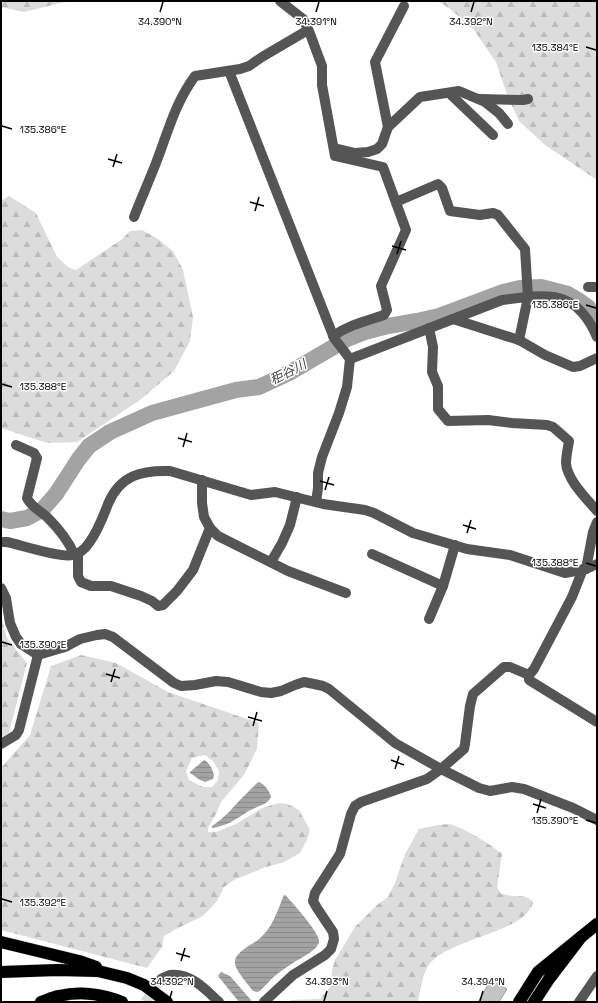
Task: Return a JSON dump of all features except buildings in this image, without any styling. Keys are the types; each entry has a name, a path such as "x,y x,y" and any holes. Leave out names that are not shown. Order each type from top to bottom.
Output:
{"highway":[{"path":"518,1002 538,972 597,924"},
{"path":"534,1002 580,937"},
{"path":"1,942 79,961 127,978 144,985 167,1002"},
{"path":"1,972 57,970 98,971 127,978"},
{"path":"41,1002 59,996 95,994 122,1002"}],"street":[{"path":"280,1 303,19 322,66 322,85 335,156 383,167 406,230 381,286 387,310 384,315 352,325 341,330 333,337"},
{"path":"388,127 375,62 404,6"},
{"path":"134,217 156,163 173,115 186,88 195,76 240,69 249,66 262,56 308,30"},
{"path":"229,71 333,337 350,359 347,387 339,413 322,457 318,473 316,502"},
{"path":"334,148 355,153 368,152 377,149 382,144 388,127 420,97 459,91 485,102 500,113 508,124"},
{"path":"449,93 493,135"},
{"path":"479,99 528,99"},
{"path":"396,202 438,184 442,188 450,211 480,215 493,213 498,215 524,248 528,297 519,340"},
{"path":"350,359 502,300 528,297 559,298 570,302 586,317 592,325 597,337"},
{"path":"453,319 519,340 545,355 573,367 580,366 597,358"},
{"path":"429,328 433,347 432,372 438,386 438,409 448,421 488,420 547,425 553,427 569,441 566,463 567,472 574,484 597,511"},
{"path":"16,444 34,453 37,458 27,498 29,503 48,517 64,535 76,554 78,576 82,582 91,586 111,586 141,596 152,601 158,606 162,605 177,591 192,570 210,528"},
{"path":"1,542 7,542 61,555 76,554 83,551 93,539 115,490 125,480 139,474 157,471 170,471 251,495 275,492 323,504 365,510 413,533 467,549 510,555 565,573 585,569 597,564"},
{"path":"202,480 202,503 204,517 210,528 218,536 288,570 346,593"},
{"path":"271,562 290,525 297,497"},
{"path":"597,522 592,532 585,569 572,598 534,669 529,675 529,680 597,722"},
{"path":"429,619 443,586 455,545"},
{"path":"372,554 443,586"},
{"path":"1,588 6,598 10,623 16,637 21,644 38,655 65,647 80,639 105,634 113,637 174,683 181,686 216,681 228,682 261,692 271,693 281,691 304,682 314,684 329,689 395,743 479,788 490,791 512,787 524,789 573,808 597,820"},
{"path":"1,744 16,735 19,730 38,655"},
{"path":"264,1002 293,975 325,955 331,949 334,939 333,932 312,901 315,893 340,854 351,814 355,806 361,802 427,779 441,769 464,749 473,694 504,667 510,667 529,675"},
{"path":"160,979 169,975 180,975 191,979 219,1002"},
{"path":"579,1002 597,976"}],"green space":[{"path":"1,1 69,1 24,12 1,7"},
{"path":"438,1 597,1 597,180 545,145 519,121 508,97 496,62 474,30 450,9"},
{"path":"9,196 36,213 57,257 68,267 76,270 121,240 130,231 142,230 158,239 173,251 183,270 193,317 190,341 174,371 140,400 77,442 47,443 1,428 1,201"},
{"path":"1,616 7,638 27,663 9,733 1,737"},
{"path":"81,655 116,663 168,692 259,723 257,749 244,775 221,802 208,828 208,832 216,832 236,824 262,808 279,803 288,804 299,810 310,830 307,840 300,853 284,862 266,867 234,880 224,887 217,901 203,916 164,936 162,947 147,968 1,930 1,768 30,735 51,666","holes":["205,755 213,761 219,771 218,780 212,787 203,787 189,780 186,771 192,758"]},
{"path":"450,824 477,837 502,854 497,887 501,894 523,896 531,900 533,902 528,913 517,921 438,956 428,966 424,974 418,1002 288,1002 291,1000 320,999 331,986 332,970 335,960 355,927 377,905 388,897 395,883 405,854 419,829"}],"shaded area":[{"path":"204,760 212,768 214,775 213,779 205,782 190,773"},
{"path":"259,782 263,784 271,797 267,802 230,822 212,828 212,826 229,812"},
{"path":"284,895 311,925 319,942 312,951 279,972 260,991 253,991 237,969 235,959 240,953 263,936 267,931 274,920"},
{"path":"221,972 230,976 251,1000 250,1002 239,1002 218,976"}],"waterway":[{"name":"秬谷川","path":"1,519 10,521 27,518 42,510 56,494 89,446 110,432 152,413 236,390 259,387 289,373 347,339 365,332 439,316 503,292 520,288 541,287 568,294 588,307 597,320"}],"tunnel":[{"path":"145,1002 161,979"}]}
